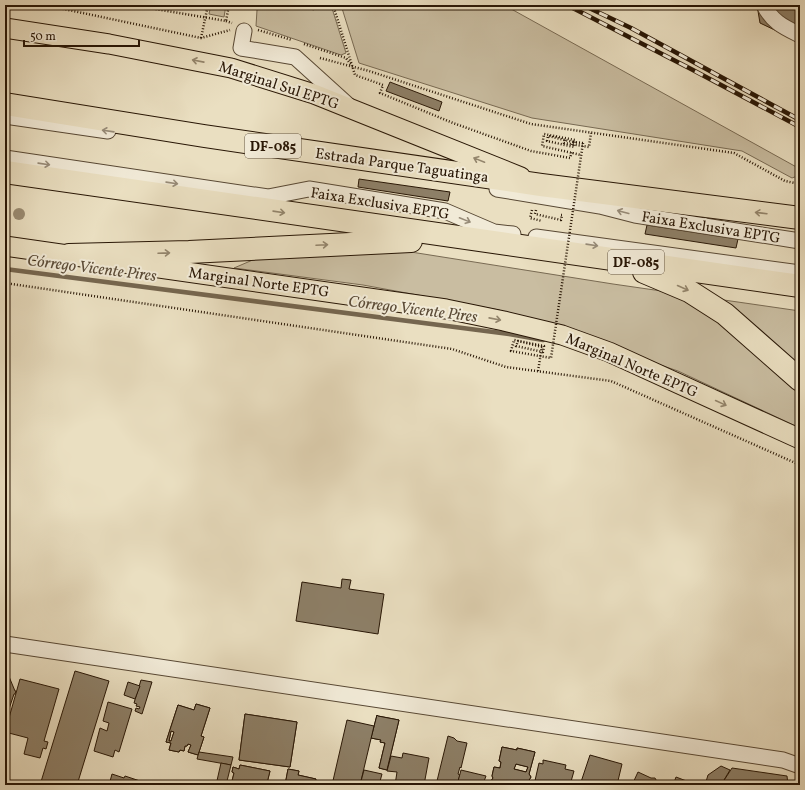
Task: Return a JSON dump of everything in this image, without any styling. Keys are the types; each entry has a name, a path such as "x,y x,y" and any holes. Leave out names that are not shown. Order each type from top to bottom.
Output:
{"highway":[{"name":"Estrada Parque Taguatinga","path":"5,104 204,136 541,185 800,218"},
{"name":"DF-085","path":"5,172 800,286"},
{"path":"69,255 189,252 359,242 471,239"},
{"path":"608,258 689,291 726,314 800,380"}],"main road":[{"name":"Marginal Sul EPTG","path":"5,28 109,44 232,68 314,94 541,185"},
{"name":"Marginal Norte EPTG","path":"5,246 438,308 504,321 562,336 609,352 800,440"}],"street":[{"path":"764,5 768,15 781,25 800,35"},
{"path":"244,31 242,48 295,57 353,109"},
{"name":"Faixa Exclusiva EPTG","path":"5,116 483,187 600,206 635,216 800,241"},
{"name":"Faixa Exclusiva EPTG","path":"5,158 268,197 309,189 445,211 494,232 800,273"},
{"path":"652,218 738,210"},
{"path":"664,255 738,277"},
{"path":"5,644 783,760 800,766"}],"path":[{"path":"45,5 201,38 232,29 244,31"},
{"path":"132,5 226,21 229,5"},
{"path":"201,38 208,5"},
{"path":"333,5 355,75 383,85 380,94 453,123 531,151 570,158 572,152"},
{"path":"317,58 369,71 531,124 734,153 785,180 800,184"},
{"path":"581,155 542,146 544,134 575,140 573,144 574,147 547,141 548,136 565,140 573,144 589,147 591,133"},
{"path":"538,371 542,348 518,341 516,346 543,352 544,346 514,340 512,351 551,358 583,143 573,144"},
{"path":"543,221 530,218 532,207 541,210 536,209 535,214 561,220 562,215 554,213 560,215"},
{"path":"5,283 452,349 506,367 611,381 800,465"}],"shaded area":[{"path":"211,5 226,5 224,17 209,14"},
{"path":"264,5 291,5 314,10 315,5 331,5 346,53 341,55 256,26 257,10"},
{"path":"341,5 504,5 800,169 800,175 792,178 742,151 532,118 359,63"},
{"path":"411,252 613,284 800,311 800,428 678,371 499,310 363,285 234,268 262,256"}],"building":[{"path":"757,5 800,5 800,42 760,23"},
{"path":"390,82 442,102 439,111 386,91"},
{"path":"359,179 450,192 448,201 358,187"},
{"path":"647,225 738,239 736,248 645,234"},
{"path":"342,579 351,580 349,589 384,594 378,634 296,621 302,582 341,588"},
{"path":"5,667 16,691 5,721"},
{"path":"75,671 109,681 77,785 40,785"},
{"path":"20,679 59,689 44,741 48,742 46,749 43,748 40,758 24,754 28,738 5,732"},
{"path":"141,680 152,682 142,714 135,711 136,708 139,709 140,707 136,706 137,704 134,703"},
{"path":"128,682 140,686 135,699 124,695"},
{"path":"108,702 132,709 119,752 115,750 113,757 94,751 100,728 107,731 109,723 103,721"},
{"path":"196,704 210,708 201,736 204,737 198,755 188,752 191,745 188,744 185,746 184,751 180,750 179,752 169,750 171,743 166,742 178,705 194,710","holes":["171,731 174,732 171,741 169,741"]},
{"path":"196,704 210,708 201,736 204,737 198,755 188,752 191,745 188,744 185,746 184,751 180,750 179,752 169,750 171,743 166,742 178,705 194,710","holes":["171,731 174,732 171,741 169,741"]},
{"path":"245,714 297,722 290,767 239,760"},
{"path":"245,714 297,722 290,767 239,760"},
{"path":"377,715 399,720 387,770 379,768 385,743 380,742 381,740 371,738"},
{"path":"377,715 399,720 387,770 379,768 385,743 380,742 381,740 371,738"},
{"path":"347,720 374,726 360,785 332,785"},
{"path":"448,736 457,741 467,743 461,768 460,767 458,774 460,775 457,785 449,783 448,785 436,785"},
{"path":"502,747 517,750 517,748 535,752 529,774 531,777 526,785 490,785 493,778 494,767 500,768 501,762 499,761","holes":["516,764 528,767 526,772 514,769"]},
{"path":"502,747 517,750 517,748 535,752 529,774 531,777 526,785 490,785 493,778 494,767 500,768 501,762 499,761","holes":["516,764 528,767 526,772 514,769"]},
{"path":"199,752 233,757 231,765 197,759"},
{"path":"403,753 429,758 424,785 395,785 397,772 387,771 391,756 402,758"},
{"path":"590,755 622,764 617,785 580,785"},
{"path":"543,760 566,765 565,769 574,771 570,785 534,785 539,763 543,764"},
{"path":"221,763 231,765 226,785 216,785"},
{"path":"240,765 270,771 267,783 262,782 261,785 231,785 234,773 232,772 233,767 239,769"},
{"path":"240,765 270,771 267,783 262,782 261,785 231,785 234,773 232,772 233,767 239,769"},
{"path":"721,766 730,770 721,785 705,785 708,775"},
{"path":"732,768 787,776 788,785 721,785"},
{"path":"288,769 299,771 298,775 316,779 314,785 285,785"},
{"path":"288,769 299,771 298,775 316,779 314,785 285,785"},
{"path":"364,770 382,774 379,785 360,785"},
{"path":"461,770 486,776 483,784 457,785"},
{"path":"638,772 651,778 655,778 659,785 632,785"},
{"path":"112,774 124,778 125,776 143,782 142,785 109,785"},
{"path":"676,777 697,785 673,785"}],"waterway":[{"name":"Córrego Vicente Pires","path":"5,269 509,334 543,340"}],"railway":[{"path":"567,5 800,127"},
{"path":"583,5 631,28 800,120"}]}
